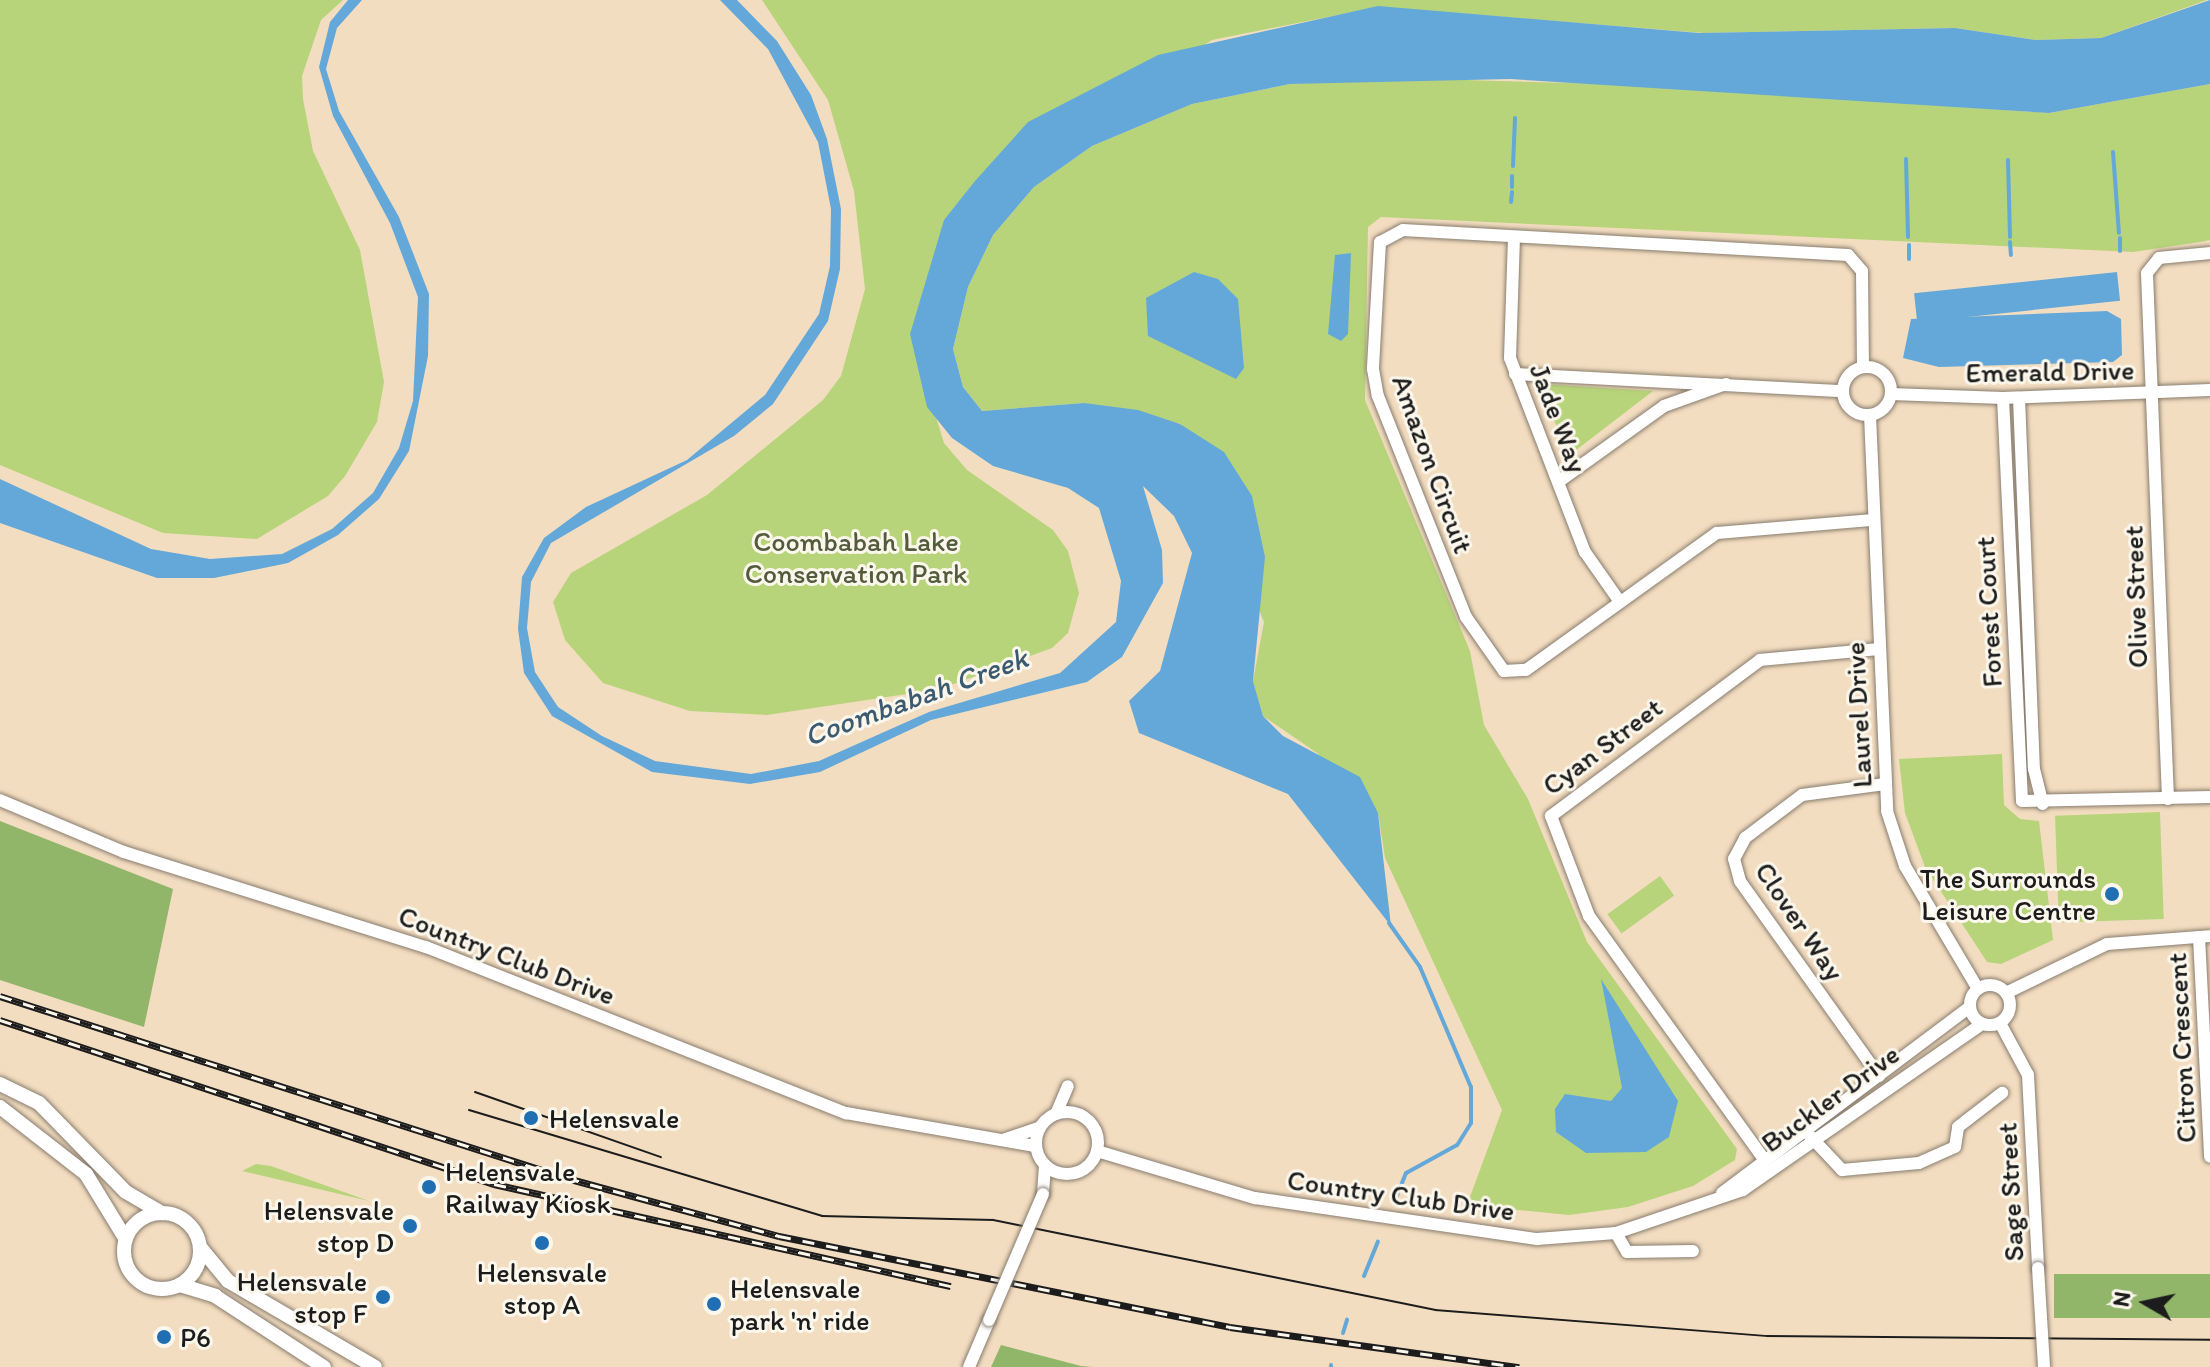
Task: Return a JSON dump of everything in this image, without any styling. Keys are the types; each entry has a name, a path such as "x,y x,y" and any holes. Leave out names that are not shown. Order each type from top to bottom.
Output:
{"street":[{"name":"Amazon Circuit","path":"1863,367 1862,271 1848,255 1514,237 1386,234 1375,305 1378,396 1466,617 1499,668 1526,670 1729,528 1873,520"},
{"name":"Jade Way","path":"1514,237 1508,345 1515,374 1588,558 1620,602"},
{"name":"Olive Street","path":"2168,799 2148,268 2159,258 2210,253"},
{"path":"1863,367 1882,372 1891,394 1870,415 1849,407 1843,391 1849,375 1863,367"},
{"path":"1515,374 1843,391"},
{"path":"1558,482 1664,406 1726,384"},
{"name":"Emerald Drive","path":"1891,394 2019,398 2210,390"},
{"name":"Forest Court","path":"2003,398 2019,792 2022,801 2043,804 2034,769 2019,398"},
{"name":"Laurel Drive","path":"1870,415 1885,784 1905,866 1978,989"},
{"name":"Cyan Street","path":"1763,1158 1589,916 1551,816 1760,660 1878,649"},
{"name":"Clover Way","path":"1879,1076 1740,881 1734,859 1745,838 1802,795 1885,784"},
{"path":"2043,804 2210,797"},
{"name":"Country Club Drive","path":"0,800 124,852 486,969 773,1088 846,1113 1035,1146"},
{"path":"2006,993 2008,1013 2000,1023 1982,1024 1970,1007 1978,989 2006,993 2107,944 2205,936"},
{"name":"Citron Crescent","path":"2205,936 2210,1157"},
{"name":"Buckler Drive","path":"1702,1205 1970,1007"},
{"name":"Sage Street","path":"2000,1023 2028,1075 2044,1367"},
{"name":"Buckler Drive","path":"1616,1233 1743,1190 1982,1024"},
{"path":"0,1084 39,1103 126,1192 188,1224 200,1247 228,1281 368,1366"},
{"name":"Country Club Drive","path":"1000,1141 1040,1127 1056,1114 1068,1086 1072,1113"},
{"path":"1805,1128 1835,1167 1850,1170 1919,1163 1955,1147 1958,1127 2002,1093"},
{"path":"0,1107 86,1174 125,1238 125,1259 139,1280 180,1285 215,1296 324,1367"},
{"path":"1040,1127 1035,1146 1045,1165 1058,1173 1077,1173 1097,1151 1094,1127 1072,1113 1056,1114"},
{"name":"Country Club Drive","path":"1097,1151 1255,1198 1415,1225 1537,1239 1616,1233"},
{"path":"1043,1194 1045,1165"},
{"path":"969,1367 1043,1194 1058,1173"},
{"path":"125,1238 142,1219 162,1213"},
{"path":"1616,1233 1627,1252 1693,1251"},
{"path":"180,1285 194,1272 200,1247"}],"green space":[{"path":"0,0 343,0 321,20 302,76 303,99 313,151 360,250 384,382 377,422 345,476 328,496 257,539 163,533 0,465"},
{"name":"Coombabah Lake Conservation Park","path":"762,0 2207,0 2101,38 2036,40 1955,28 1704,33 1378,7 1212,40 991,186 935,414 944,443 967,470 1053,530 1068,551 1079,593 1068,633 1052,648 940,689 767,715 690,711 603,683 565,640 553,602 571,573 707,495 823,400 841,376 865,289 854,191 828,100"},
{"path":"1397,78 1642,85 2049,113 2210,84 2210,240 2200,242 2133,252 1381,217 1368,227 1365,400 1470,651 1484,725 1528,799 1587,942 1737,1149 1735,1160 1693,1186 1628,1207 1569,1215 1467,1205 1502,1110 1385,858 1378,813 1317,753 1263,716 1253,681 1264,622 1181,424 1084,403 982,411 963,387 953,349 968,287 993,235 1034,187 1092,146 1192,104 1290,84"},
{"path":"1543,384 1653,391 1571,454 1539,391"},
{"path":"2002,754 2004,805 2020,819 2039,821 2053,940 2001,964 1987,962 1925,867 1905,813 1899,759"},
{"name":"The Surrounds Leisure Centre","path":"2160,812 2164,919 2059,923 2055,816"},
{"path":"0,821 173,889 144,1027 0,980"},
{"path":"1660,876 1674,895 1622,934 1607,914"},
{"path":"256,1164 271,1166 369,1201 242,1171"},
{"path":"2054,1274 2210,1274 2210,1318 2054,1318"},
{"path":"1001,1345 1081,1366 1093,1367 991,1367"}],"water":[{"path":"348,0 362,0 337,28 326,69 339,111 399,217 429,294 428,356 409,451 379,499 338,535 288,563 214,578 157,578 0,523 0,479 151,549 210,559 282,554 332,529 373,493 399,448 413,401 418,297 390,223 333,116 319,67 330,22"},
{"path":"720,0 737,0 777,41 811,95 827,139 841,209 840,269 828,321 773,404 734,436 551,543 531,582 527,628 535,672 558,707 602,736 655,761 751,774 819,761 929,712 1060,673 1116,622 1121,581 1099,508 1068,488 993,466 952,438 927,407 910,334 944,220 975,181 1028,122 1158,55 1378,6 1699,33 1955,28 2036,40 2101,38 2210,0 2210,84 2049,113 1510,79 1290,84 1192,104 1092,146 1034,187 993,235 968,287 953,349 963,387 982,411 1084,403 1138,410 1180,424 1224,452 1252,496 1265,557 1253,681 1263,716 1283,736 1360,777 1378,813 1391,926 1288,794 1139,733 1129,701 1160,671 1192,553 1174,516 1143,486 1162,550 1163,583 1122,657 1087,682 931,720 820,772 750,784 652,772 552,716 524,673 518,629 522,577 544,538 586,507 687,460 765,395 819,314 830,266 831,209 818,142 768,49"},
{"path":"1351,253 1348,334 1341,341 1328,334 1335,255"},
{"path":"1194,272 1218,279 1238,299 1244,368 1236,379 1148,336 1146,298"},
{"path":"2117,272 2120,301 1917,322 1914,293"},
{"path":"2107,311 2121,319 2122,355 2113,362 1939,367 1903,358 1911,319"},
{"path":"1601,979 1678,1101 1669,1137 1646,1152 1586,1153 1556,1132 1555,1109 1565,1094 1611,1101 1622,1088"}],"waterway":[{"path":"1513,166 1515,118"},
{"path":"2113,152 2119,233"},
{"path":"1906,159 1908,237"},
{"path":"2008,160 2010,237"},
{"path":"1512,176 1512,187"},
{"path":"1511,202 1512,192"},
{"path":"2120,238 2120,251"},
{"path":"2010,242 2011,255"},
{"path":"1909,245 1909,259"},
{"path":"1389,923 1420,967 1471,1087 1471,1123 1457,1145 1406,1173 1394,1203"},
{"path":"1364,1276 1378,1242"},
{"path":"1343,1333 1347,1320"}],"tram line":[{"path":"475,1092 661,1157"},
{"path":"469,1110 822,1216 993,1220 1436,1310 1767,1336 2210,1340"}],"railway":[{"path":"0,996 567,1178 779,1236 1230,1327 1519,1367"},
{"path":"0,1020 494,1184 951,1286"}],"place":[{"name":"The Surrounds Leisure Centre","path":"2112,894"},
{"name":"Helensvale","path":"531,1118"},
{"name":"Helensvale Railway Kiosk","path":"429,1187"},
{"name":"Helensvale stop D","path":"410,1226"},
{"name":"Helensvale stop A","path":"542,1243"},
{"name":"Helensvale stop F","path":"383,1297"},
{"name":"Helensvale park 'n' ride","path":"714,1304"},
{"name":"P6","path":"164,1337"}],"water label":[{"name":"Coombabah Creek","path":"916,697"}]}
